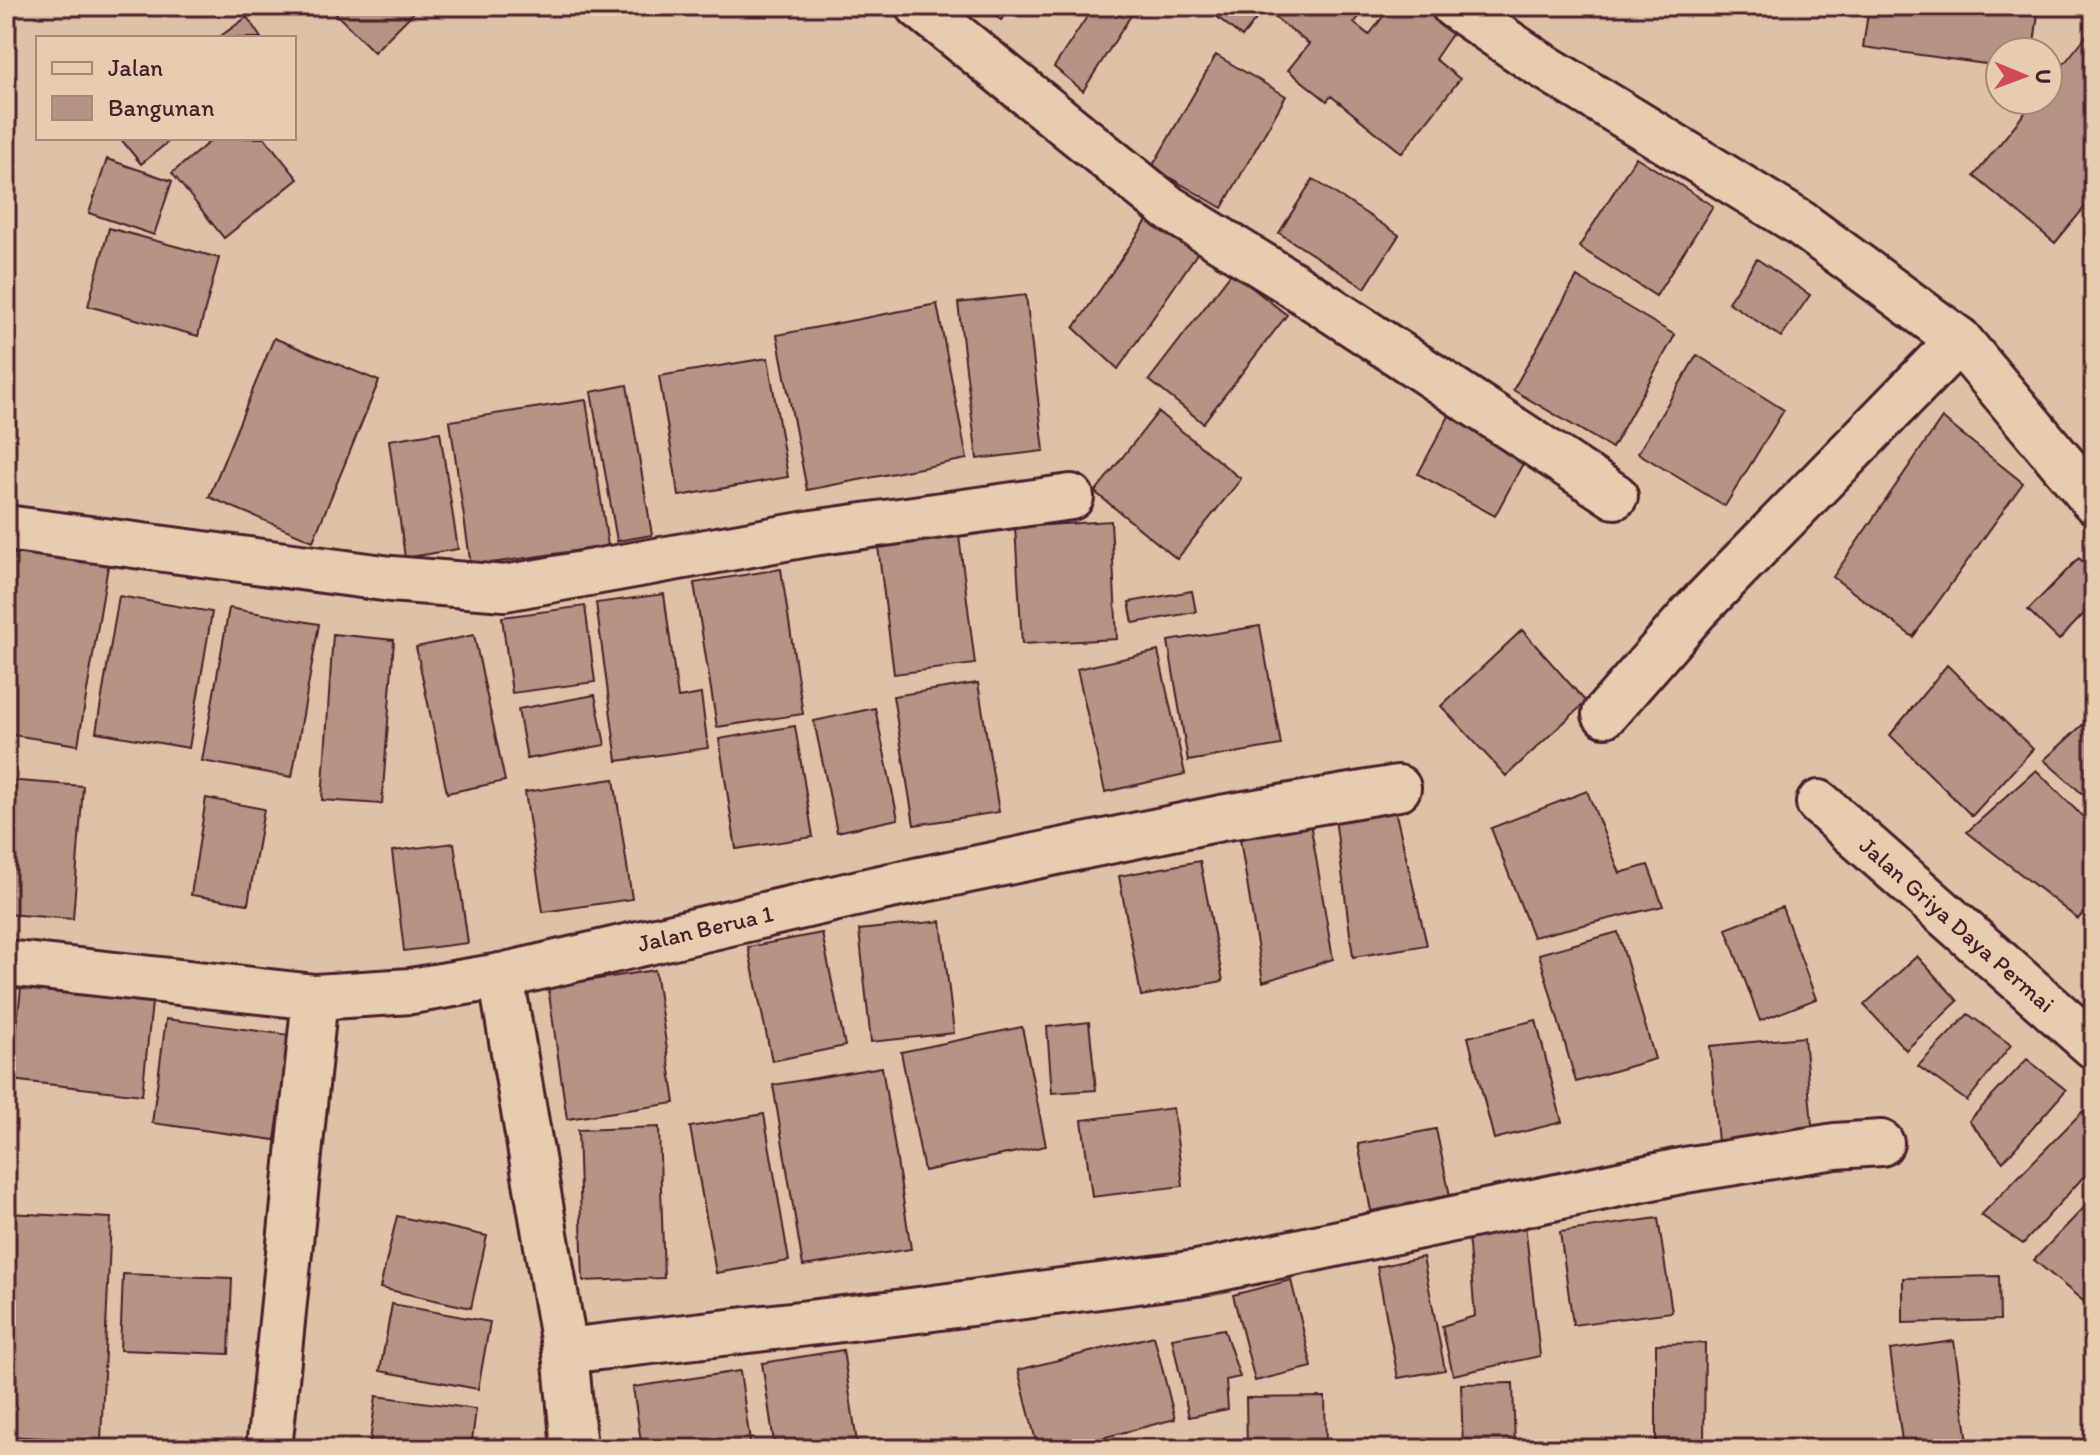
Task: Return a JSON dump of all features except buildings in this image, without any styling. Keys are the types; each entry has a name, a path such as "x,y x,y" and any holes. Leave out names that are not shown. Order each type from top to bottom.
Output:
{"street":[{"path":"919,6 1169,208 1289,282 1615,496"},
{"path":"1454,6 1535,61 1800,223 1959,340 2094,501"},
{"path":"1605,714 1695,611 1959,340"},
{"path":"6,528 391,579 505,588 813,533 1071,497"},
{"name":"Jalan Berua 1","path":"6,963 315,997 411,991 501,976 876,889 1221,818 1398,788"},
{"name":"Jalan Griya Daya Permai","path":"1819,803 2094,1046"},
{"path":"501,976 565,1351 574,1449"},
{"path":"269,1449 315,997"},
{"path":"565,1351 903,1312 1197,1273 1685,1170 1835,1146 1881,1143"}]}
